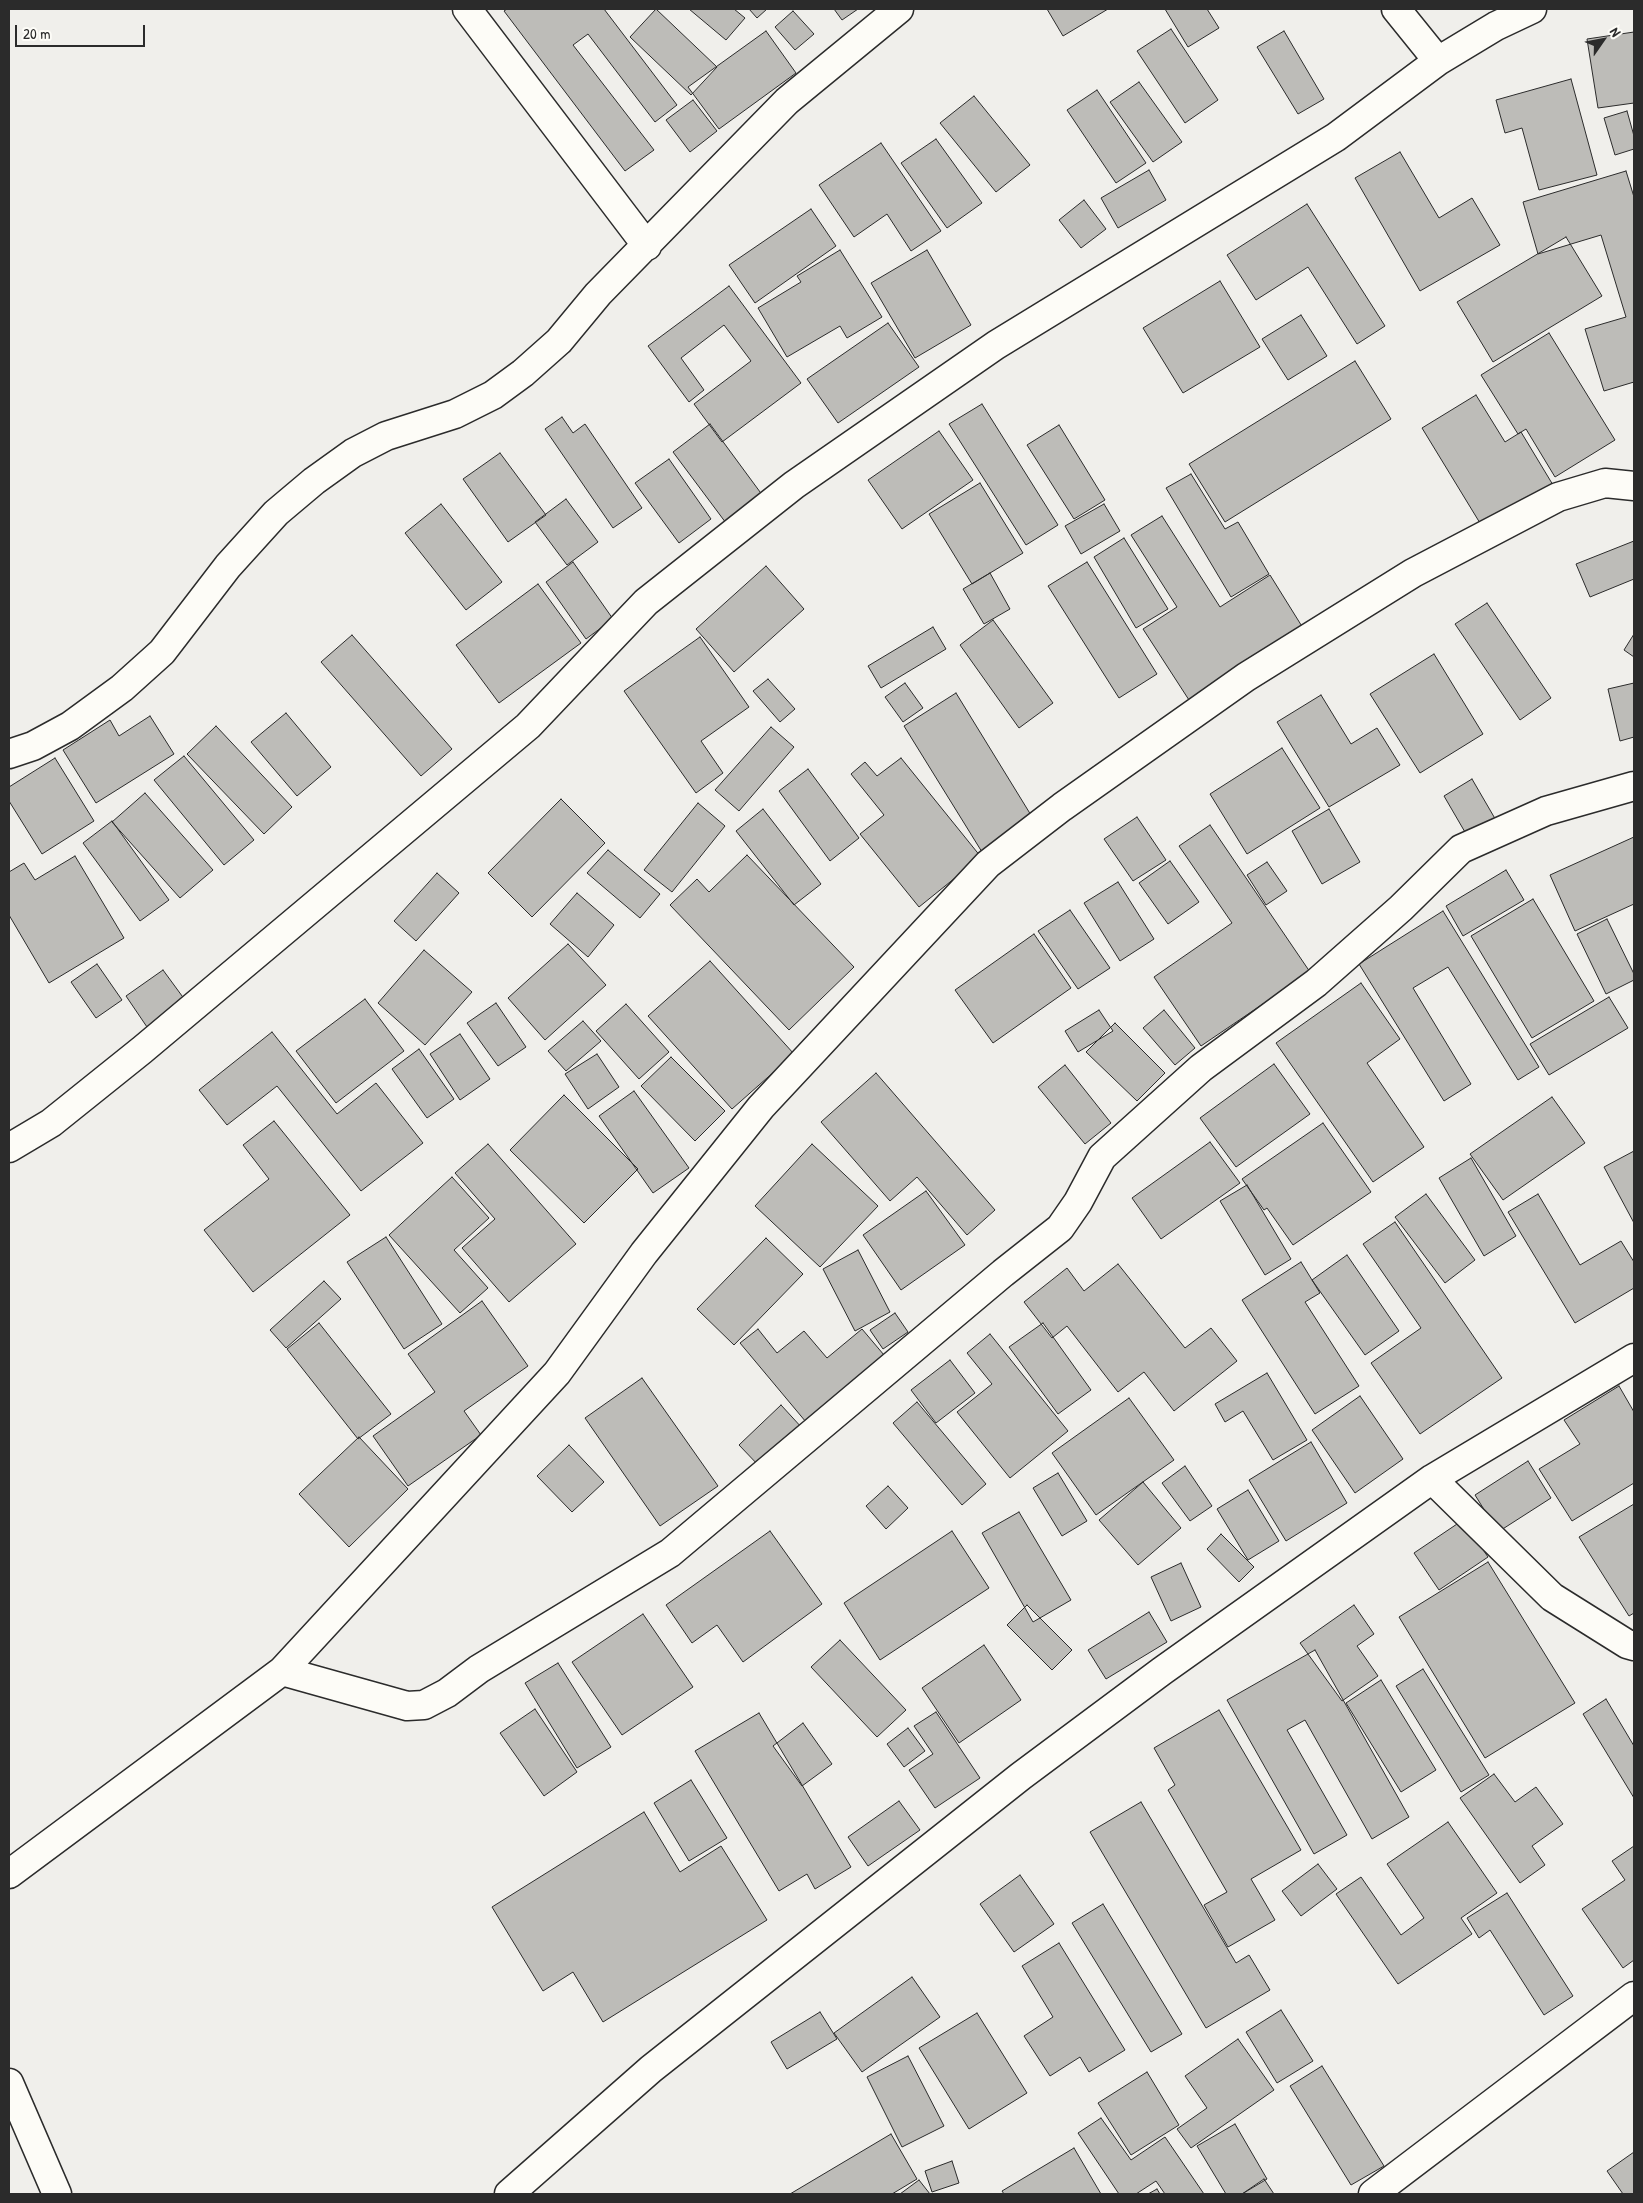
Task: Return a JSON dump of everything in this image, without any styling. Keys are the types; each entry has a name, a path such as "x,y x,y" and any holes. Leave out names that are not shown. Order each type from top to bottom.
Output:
{"street":[{"path":"466,9 647,246"},
{"path":"9,754 34,746 70,726 122,688 162,652 228,566 276,513 314,481 354,453 386,436 455,414 493,395 523,373 560,341 598,294 787,101 899,9"},
{"path":"1396,9 1438,61"},
{"path":"9,1148 51,1122 142,1050 528,726 646,602 794,485 996,345 1336,137 1438,61 1496,26 1532,9"},
{"path":"9,1874 282,1670 558,1373 644,1253 761,1107 988,864 1070,802 1246,677 1413,573 1558,497 1606,483 1634,486"},
{"path":"282,1670 407,1706 424,1705 447,1693 479,1669 670,1553 1003,1273 1060,1228 1078,1202 1102,1157 1201,1068 1316,983 1401,908 1461,849 1546,811 1634,786"},
{"path":"508,2194 651,2069 1021,1776 1162,1671 1432,1479 1634,1358"},
{"path":"1432,1479 1552,1597 1627,1644 1634,1646"},
{"path":"1373,2194 1634,1996"},
{"path":"9,2083 56,2194"}],"building":[{"path":"507,9 604,9 677,105 655,122 588,34 573,45 654,150 625,171 504,11"},
{"path":"656,9 717,67 691,95 630,37"},
{"path":"689,9 734,9 745,18 726,40"},
{"path":"749,9 767,9 757,18"},
{"path":"834,9 858,9 842,20"},
{"path":"1047,9 1108,9 1063,36"},
{"path":"1165,9 1207,9 1219,28 1188,47"},
{"path":"793,11 814,34 795,50 775,27"},
{"path":"1171,29 1218,100 1185,123 1137,51"},
{"path":"766,31 796,73 719,129 688,87"},
{"path":"1284,31 1324,99 1298,114 1257,47"},
{"path":"1634,32 1634,103 1598,108 1587,39"},
{"path":"1571,79 1597,175 1539,190 1522,128 1505,133 1496,100"},
{"path":"1139,82 1182,142 1153,162 1110,102"},
{"path":"1097,90 1146,163 1116,183 1067,110"},
{"path":"974,96 1030,165 996,192 940,123"},
{"path":"693,100 717,131 690,152 666,120"},
{"path":"1627,111 1634,136 1634,149 1615,155 1604,118"},
{"path":"936,139 982,203 947,228 901,163"},
{"path":"881,143 941,231 911,251 887,214 854,237 819,185"},
{"path":"1400,152 1439,218 1472,198 1500,245 1420,291 1355,178"},
{"path":"1149,170 1166,200 1118,228 1101,198"},
{"path":"1626,171 1634,197 1634,382 1604,391 1585,329 1626,317 1601,235 1538,254 1523,202"},
{"path":"1084,200 1106,229 1081,248 1059,220"},
{"path":"1307,204 1385,326 1357,344 1308,267 1256,300 1227,255"},
{"path":"811,209 836,246 755,303 729,265"},
{"path":"1566,237 1602,296 1493,362 1457,302"},
{"path":"840,250 882,317 847,338 840,326 787,357 758,308 801,282 797,276"},
{"path":"927,250 971,325 915,358 871,283"},
{"path":"1220,281 1260,347 1183,393 1143,328"},
{"path":"729,286 801,383 722,442 694,404 751,361 724,325 681,358 704,390 689,402 648,346"},
{"path":"1301,315 1327,356 1288,380 1262,339"},
{"path":"888,323 919,367 838,423 807,379"},
{"path":"1549,333 1615,440 1555,477 1526,429 1518,434 1481,375"},
{"path":"1355,361 1391,419 1225,522 1189,464"},
{"path":"1476,395 1505,442 1521,432 1553,485 1483,528 1422,428"},
{"path":"982,404 1058,525 1026,545 949,424"},
{"path":"562,417 573,433 585,424 642,508 613,528 545,429"},
{"path":"710,424 763,496 726,523 673,452"},
{"path":"1059,425 1105,500 1074,519 1027,445"},
{"path":"939,431 973,480 902,529 868,480"},
{"path":"500,453 546,515 508,542 463,479"},
{"path":"669,459 711,519 679,543 635,483"},
{"path":"1191,474 1225,529 1238,522 1269,574 1231,597 1166,488"},
{"path":"980,483 1023,553 972,584 929,514"},
{"path":"566,499 598,542 567,565 535,522"},
{"path":"441,504 502,582 466,610 405,533"},
{"path":"1104,504 1120,531 1081,554 1065,526"},
{"path":"1162,516 1220,607 1270,575 1303,628 1189,700 1143,629 1177,607 1131,535"},
{"path":"1124,538 1168,609 1136,628 1094,557"},
{"path":"1634,541 1634,579 1590,597 1576,564"},
{"path":"573,562 613,619 586,639 546,582"},
{"path":"1087,562 1157,674 1119,698 1048,586"},
{"path":"766,566 804,609 734,672 696,629"},
{"path":"990,573 1010,609 984,624 963,589"},
{"path":"538,584 581,643 499,703 456,645"},
{"path":"1487,603 1551,698 1520,720 1455,624"},
{"path":"993,620 1053,703 1019,728 960,645"},
{"path":"933,627 946,649 881,688 868,666"},
{"path":"1634,634 1634,657 1624,650"},
{"path":"352,635 452,749 421,776 321,662"},
{"path":"700,637 749,707 701,741 723,773 696,793 624,691"},
{"path":"1434,654 1483,734 1420,773 1370,694"},
{"path":"768,679 795,709 780,722 753,691"},
{"path":"905,683 923,708 903,722 885,697"},
{"path":"1634,683 1634,737 1620,741 1608,689"},
{"path":"956,693 1034,820 982,852 904,726"},
{"path":"1321,695 1351,744 1377,728 1400,765 1329,807 1277,722"},
{"path":"286,713 331,767 297,796 251,742"},
{"path":"150,716 174,754 96,803 63,750 110,720 119,736"},
{"path":"216,726 292,807 264,834 187,754"},
{"path":"771,727 794,747 739,811 715,790"},
{"path":"1282,748 1320,808 1247,854 1210,794"},
{"path":"184,756 254,840 224,865 154,780"},
{"path":"55,758 94,821 42,854 9,801 9,787"},
{"path":"901,758 981,857 919,907 860,834 884,815 851,774 865,762 877,776"},
{"path":"808,769 859,838 830,861 779,791"},
{"path":"1472,779 1497,822 1469,839 1444,796"},
{"path":"145,793 213,870 180,898 112,822"},
{"path":"561,799 605,843 532,917 488,873"},
{"path":"698,803 725,826 672,892 644,870"},
{"path":"763,809 821,884 794,905 736,831"},
{"path":"1329,809 1360,862 1322,884 1292,831"},
{"path":"1137,817 1166,860 1133,881 1104,839"},
{"path":"112,821 169,900 140,921 83,843"},
{"path":"1210,825 1310,972 1201,1046 1154,977 1232,923 1179,846"},
{"path":"1634,837 1634,904 1575,931 1550,875"},
{"path":"608,850 660,894 640,918 587,873"},
{"path":"747,855 854,967 789,1030 670,905 697,879 709,892"},
{"path":"75,856 124,938 49,983 9,915 9,872 24,863 35,880"},
{"path":"1170,861 1199,902 1168,924 1139,883"},
{"path":"1267,862 1287,891 1266,905 1247,875"},
{"path":"1506,870 1524,900 1463,936 1446,906"},
{"path":"437,873 459,893 416,941 394,921"},
{"path":"1118,882 1154,939 1120,961 1084,903"},
{"path":"577,893 614,925 588,957 550,924"},
{"path":"1533,899 1594,1001 1532,1038 1471,936"},
{"path":"1070,910 1110,968 1078,989 1038,931"},
{"path":"1443,911 1539,1067 1518,1080 1448,967 1413,988 1471,1084 1444,1101 1359,964"},
{"path":"1607,919 1634,974 1634,980 1606,994 1577,934"},
{"path":"1034,934 1071,988 993,1043 955,990"},
{"path":"568,944 606,985 545,1040 508,998"},
{"path":"424,950 472,992 425,1045 378,1003"},
{"path":"710,961 794,1054 732,1109 648,1016"},
{"path":"97,964 122,1000 96,1018 71,982"},
{"path":"163,970 185,1000 147,1027 126,996"},
{"path":"1361,983 1400,1039 1367,1063 1424,1147 1373,1182 1276,1043"},
{"path":"1609,997 1628,1028 1549,1075 1530,1044"},
{"path":"365,999 404,1051 336,1103 296,1051"},
{"path":"496,1003 526,1047 498,1066 467,1023"},
{"path":"626,1004 669,1052 639,1079 596,1031"},
{"path":"1099,1010 1113,1031 1078,1052 1065,1031"},
{"path":"1164,1010 1195,1048 1175,1065 1143,1028"},
{"path":"583,1021 601,1041 566,1071 548,1051"},
{"path":"1115,1023 1165,1073 1137,1101 1086,1052"},
{"path":"272,1032 337,1114 376,1083 423,1143 361,1191 277,1086 227,1125 199,1090"},
{"path":"460,1034 490,1079 460,1100 430,1054"},
{"path":"419,1049 454,1099 427,1118 392,1069"},
{"path":"597,1054 619,1087 588,1109 565,1074"},
{"path":"671,1057 725,1111 695,1141 641,1086"},
{"path":"1274,1064 1310,1114 1236,1167 1200,1118"},
{"path":"1065,1065 1111,1123 1085,1144 1038,1087"},
{"path":"876,1073 995,1210 967,1235 917,1177 890,1201 821,1122"},
{"path":"634,1091 689,1168 653,1193 599,1116"},
{"path":"564,1095 638,1169 584,1223 510,1150"},
{"path":"1552,1097 1585,1143 1503,1200 1470,1154"},
{"path":"274,1121 350,1215 253,1292 204,1230 269,1179 243,1145"},
{"path":"1323,1123 1371,1192 1293,1245 1267,1208 1264,1210 1242,1179"},
{"path":"1210,1142 1240,1183 1161,1239 1132,1198"},
{"path":"488,1144 576,1244 509,1302 462,1248 495,1219 455,1173"},
{"path":"812,1144 878,1206 820,1267 755,1206"},
{"path":"1634,1151 1634,1223 1604,1167"},
{"path":"1471,1158 1516,1236 1484,1256 1439,1178"},
{"path":"452,1177 489,1218 454,1250 488,1288 460,1313 389,1235"},
{"path":"1247,1185 1291,1259 1265,1275 1220,1201"},
{"path":"926,1191 965,1245 901,1290 863,1235"},
{"path":"1426,1194 1475,1260 1445,1283 1395,1217"},
{"path":"1538,1194 1580,1265 1621,1241 1634,1262 1634,1288 1575,1323 1508,1212"},
{"path":"1395,1222 1502,1378 1420,1434 1371,1363 1421,1328 1363,1244"},
{"path":"386,1237 442,1324 404,1349 347,1262"},
{"path":"766,1238 803,1274 734,1345 697,1309"},
{"path":"858,1250 890,1312 855,1331 823,1269"},
{"path":"1347,1255 1399,1331 1365,1355 1312,1280"},
{"path":"1301,1262 1320,1293 1305,1302 1359,1386 1315,1414 1242,1300"},
{"path":"1118,1264 1185,1348 1211,1328 1237,1361 1174,1411 1144,1372 1118,1392 1067,1326 1052,1338 1024,1302 1067,1268 1084,1291"},
{"path":"324,1281 341,1299 286,1348 270,1330"},
{"path":"482,1301 528,1366 464,1411 481,1435 408,1486 373,1436 435,1392 408,1354"},
{"path":"895,1313 908,1332 883,1349 870,1330"},
{"path":"319,1323 391,1414 358,1439 287,1349"},
{"path":"1043,1323 1091,1390 1058,1414 1009,1347"},
{"path":"758,1329 777,1353 804,1331 827,1358 862,1329 884,1355 806,1422 740,1343"},
{"path":"990,1334 1068,1431 1010,1478 957,1412 992,1384 967,1353"},
{"path":"950,1360 975,1393 936,1423 911,1390"},
{"path":"1267,1373 1307,1440 1273,1460 1243,1411 1225,1422 1215,1404"},
{"path":"642,1378 718,1486 660,1526 585,1418"},
{"path":"1619,1386 1634,1412 1634,1483 1572,1521 1539,1469 1580,1444 1564,1420"},
{"path":"1360,1396 1403,1459 1355,1493 1312,1430"},
{"path":"1129,1398 1174,1460 1096,1515 1052,1453"},
{"path":"917,1402 986,1484 962,1505 893,1423"},
{"path":"781,1405 803,1429 761,1468 739,1445"},
{"path":"359,1437 408,1489 349,1547 299,1494"},
{"path":"1311,1442 1347,1503 1286,1541 1249,1480"},
{"path":"569,1445 604,1482 572,1512 537,1476"},
{"path":"1528,1461 1551,1498 1498,1532 1475,1495"},
{"path":"1185,1466 1212,1506 1190,1521 1162,1483"},
{"path":"1058,1473 1087,1521 1062,1536 1033,1488"},
{"path":"1143,1482 1181,1528 1138,1565 1099,1520"},
{"path":"888,1486 908,1508 886,1529 866,1506"},
{"path":"1248,1490 1279,1541 1248,1560 1217,1509"},
{"path":"1634,1504 1634,1613 1629,1616 1579,1537"},
{"path":"1019,1512 1071,1600 1033,1622 982,1533"},
{"path":"1463,1520 1488,1557 1439,1590 1414,1553"},
{"path":"770,1531 822,1604 743,1662 717,1625 692,1643 666,1605"},
{"path":"952,1531 989,1588 880,1660 844,1603"},
{"path":"1221,1534 1254,1567 1239,1582 1207,1549"},
{"path":"1488,1562 1575,1703 1485,1758 1399,1617"},
{"path":"1181,1563 1201,1607 1171,1621 1151,1577"},
{"path":"1027,1605 1072,1650 1052,1670 1007,1625"},
{"path":"1354,1605 1374,1634 1357,1646 1378,1676 1342,1701 1300,1643"},
{"path":"1149,1612 1167,1642 1106,1679 1088,1650"},
{"path":"643,1614 693,1687 622,1735 572,1662"},
{"path":"840,1640 906,1710 877,1737 811,1667"},
{"path":"984,1645 1021,1700 959,1743 922,1688"},
{"path":"1315,1650 1409,1817 1372,1839 1305,1720 1287,1730 1347,1835 1314,1854 1227,1700"},
{"path":"558,1663 611,1747 577,1768 525,1683"},
{"path":"1423,1669 1489,1775 1461,1792 1396,1686"},
{"path":"1381,1680 1436,1770 1401,1792 1346,1703"},
{"path":"1606,1699 1634,1746 1634,1798 1583,1714"},
{"path":"535,1709 577,1772 544,1796 500,1733"},
{"path":"1219,1710 1301,1850 1251,1879 1275,1920 1228,1947 1204,1905 1227,1892 1168,1790 1175,1785 1154,1748"},
{"path":"936,1712 980,1778 935,1808 909,1770 933,1754 914,1726"},
{"path":"759,1713 851,1867 815,1889 807,1874 779,1891 695,1751"},
{"path":"803,1723 832,1764 802,1786 773,1746"},
{"path":"908,1728 925,1751 904,1767 887,1744"},
{"path":"1494,1774 1515,1802 1536,1787 1563,1824 1532,1846 1545,1865 1520,1883 1460,1798"},
{"path":"691,1780 727,1838 689,1861 654,1803"},
{"path":"899,1801 920,1830 868,1866 848,1837"},
{"path":"1141,1802 1236,1963 1249,1955 1270,1990 1206,2028 1090,1832"},
{"path":"644,1812 680,1872 721,1846 767,1920 603,2022 573,1972 543,1991 492,1907"},
{"path":"1448,1822 1497,1893 1461,1918 1472,1934 1398,1984 1336,1894 1361,1877 1401,1935 1424,1918 1387,1864"},
{"path":"1634,1846 1634,1960 1623,1968 1582,1909 1625,1880 1612,1861"},
{"path":"1318,1864 1337,1889 1301,1916 1282,1891"},
{"path":"1020,1875 1054,1924 1014,1952 980,1904"},
{"path":"1507,1893 1573,1996 1544,2015 1490,1930 1479,1938 1467,1918"},
{"path":"1103,1904 1182,2034 1151,2052 1072,1923"},
{"path":"1059,1943 1125,2050 1089,2072 1080,2057 1050,2076 1024,2036 1053,2017 1022,1966"},
{"path":"912,1977 940,2017 862,2072 834,2033"},
{"path":"1281,2010 1313,2061 1277,2083 1246,2032"},
{"path":"820,2012 837,2039 787,2069 771,2042"},
{"path":"977,2013 1027,2093 969,2129 919,2048"},
{"path":"1238,2039 1274,2090 1191,2148 1177,2129 1207,2108 1185,2076"},
{"path":"908,2056 944,2126 902,2147 867,2077"},
{"path":"1322,2066 1384,2166 1351,2185 1290,2086"},
{"path":"1147,2072 1179,2125 1131,2155 1098,2103"},
{"path":"1101,2118 1131,2160 1165,2137 1204,2194 1165,2194 1156,2181 1136,2194 1119,2194 1078,2133"},
{"path":"1235,2124 1267,2179 1242,2194 1226,2194 1197,2146"},
{"path":"891,2134 917,2179 892,2194 790,2194"},
{"path":"1074,2148 1101,2194 1004,2194 1002,2191"},
{"path":"1634,2152 1634,2194 1623,2194 1607,2171"},
{"path":"952,2161 959,2183 932,2192 925,2171"},
{"path":"1264,2179 1274,2194 1242,2194"},
{"path":"919,2180 930,2194 900,2194"},
{"path":"1157,2189 1160,2194 1148,2194"}]}
